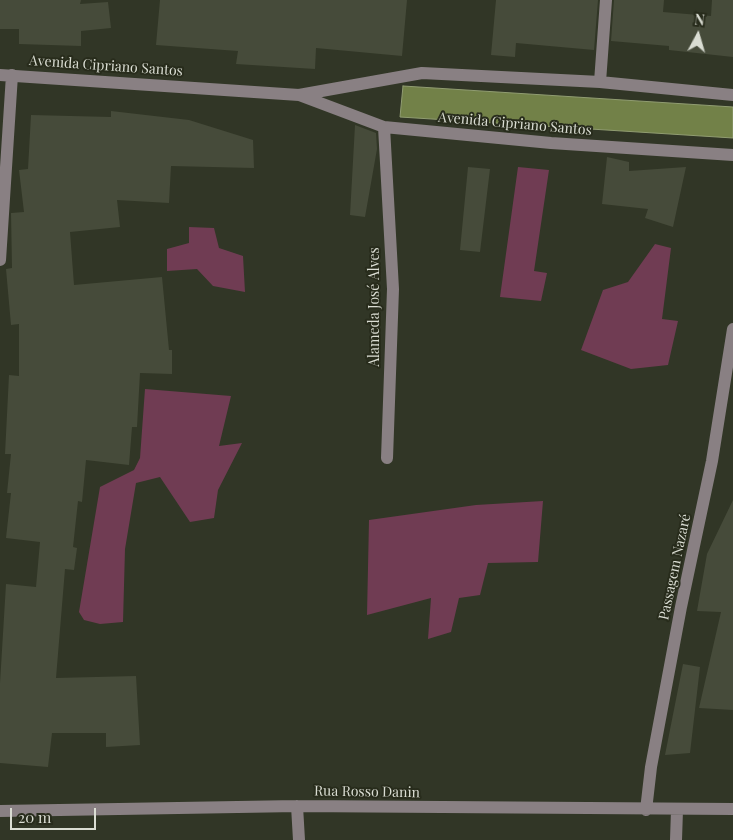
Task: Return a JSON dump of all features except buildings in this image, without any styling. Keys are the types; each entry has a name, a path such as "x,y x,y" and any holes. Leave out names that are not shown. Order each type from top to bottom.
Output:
{"street":[{"path":"600,82 606,0"},
{"name":"Avenida Cipriano Santos","path":"6,75 299,95 422,73 600,82 733,95"},
{"path":"0,260 6,75"},
{"name":"Avenida Cipriano Santos","path":"299,95 384,127 551,142 733,155"},
{"name":"Alameda José Alves","path":"384,127 394,289 387,458"},
{"name":"Passagem Nazaré","path":"646,810 651,767 681,607 712,460 733,329"},
{"path":"297,806 299,840"},
{"name":"Rua Rosso Danin","path":"0,811 297,806 646,810 733,809"},
{"path":"676,840 677,810"}],"shaded area":[{"path":"403,86 733,107 733,138 400,117"},
{"path":"518,167 549,170 534,271 547,273 541,301 500,297"},
{"path":"189,227 214,228 219,248 243,256 245,292 213,286 197,269 167,271 167,249 189,243"},
{"path":"655,244 671,248 662,319 678,321 668,365 631,369 581,350 603,290 628,282"},
{"path":"145,389 231,396 219,446 242,443 218,490 214,518 190,522 160,477 136,483 125,549 123,622 100,624 84,620 79,612 100,487 134,470 140,458"},
{"path":"543,501 538,562 488,563 480,595 459,598 451,632 428,639 431,598 367,615 369,520 476,505"}]}
